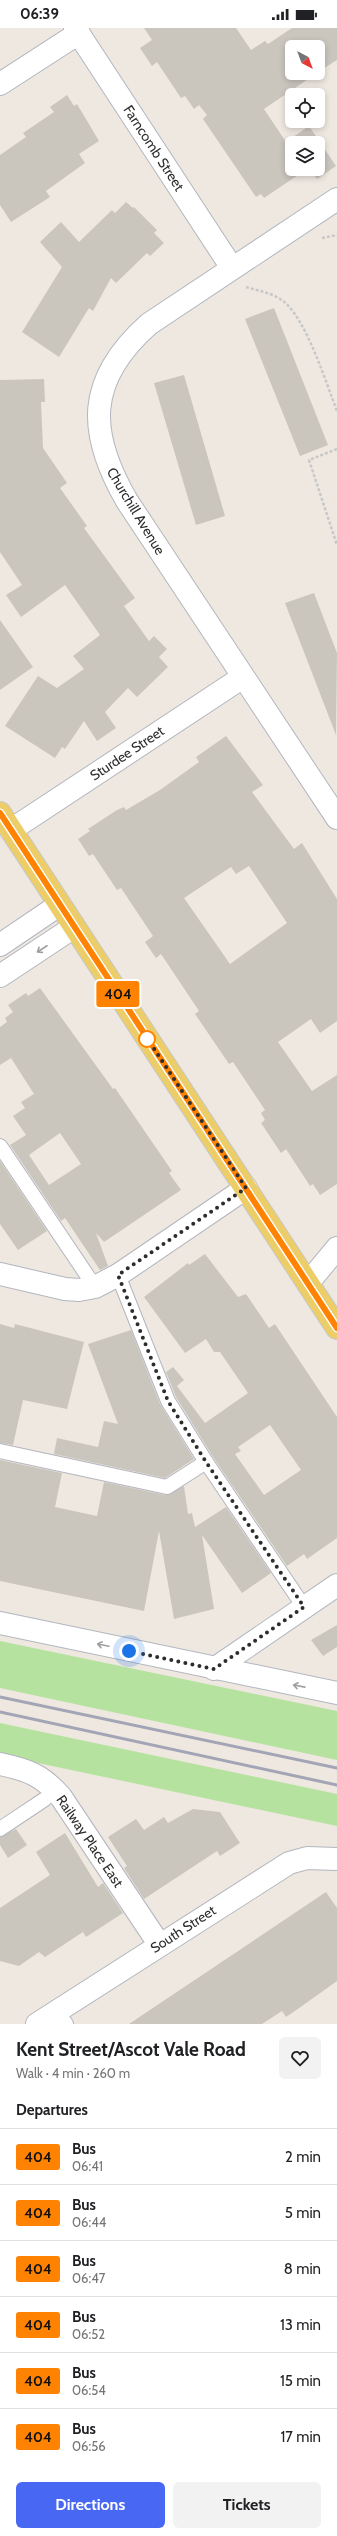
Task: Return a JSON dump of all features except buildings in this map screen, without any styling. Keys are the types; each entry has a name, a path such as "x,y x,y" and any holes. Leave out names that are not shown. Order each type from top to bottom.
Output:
{"main road":[{"path":"5,822 337,1328"}],"street":[{"path":"0,84 77,31"},
{"name":"Farncomb Street","path":"77,31 232,268"},
{"name":"Churchill Avenue","path":"337,199 149,324 128,343 113,364 98,412 99,435 104,456 113,477 337,818"},
{"name":"Sturdee Street","path":"5,822 243,677"},
{"path":"0,945 59,905"},
{"path":"0,976 74,928"},
{"path":"0,1274 65,1289 80,1290 94,1287 118,1275 246,1188"},
{"path":"308,1283 337,1248"},
{"path":"214,1669 337,1585"},
{"path":"0,1623 214,1669 337,1693"},
{"name":"Railway Place East","path":"0,1764 37,1774 49,1783 61,1797 159,1944"},
{"name":"South Street","path":"37,2024 62,2017 159,1944 289,1862 307,1858 337,1859"}],"lane":[{"path":"0,1146 94,1287"},
{"path":"118,1275 168,1401 206,1462 304,1607"},
{"path":"0,1451 167,1486 206,1462"},
{"path":"0,1829 46,1799"}],"path":[{"path":"320,238 337,235"},
{"path":"246,287 272,295 284,302 303,327 337,411"},
{"path":"337,449 309,460 337,545"}],"green space":[{"path":"0,1641 337,1711 337,1760 0,1688"},
{"path":"0,1723 337,1794 337,1826 0,1755"}],"railway":[{"path":"0,1697 337,1768"},
{"path":"0,1712 337,1785"}],"bus line":[{"name":"404","path":"0,813 337,1328"}],"route":[{"path":"129,1651 214,1669 304,1607 206,1462 168,1401 118,1275 246,1188 143,1032 147,1039"}]}
